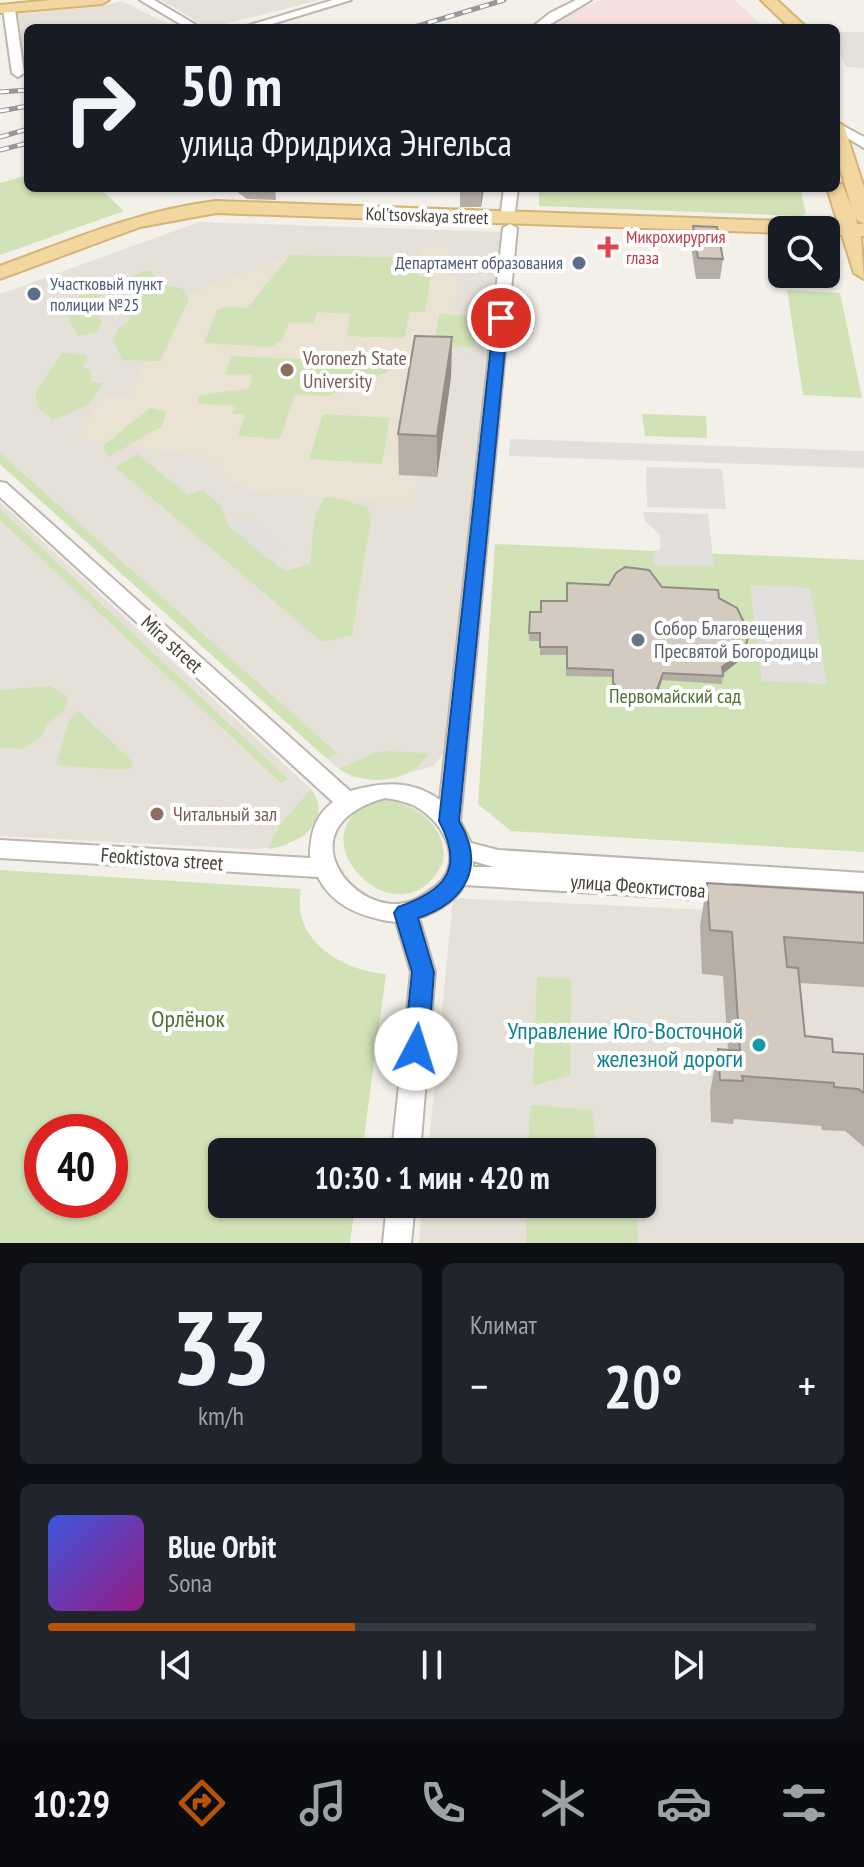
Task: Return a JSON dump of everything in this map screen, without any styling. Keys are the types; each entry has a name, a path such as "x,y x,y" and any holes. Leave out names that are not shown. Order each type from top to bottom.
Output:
{"main road":[{"path":"4,9 102,0"},
{"path":"752,0 776,24"},
{"path":"768,0 795,24"},
{"path":"840,144 859,231 864,273"},
{"path":"838,192 859,231"},
{"name":"Kol'tsovskaya street","path":"0,273 155,217 216,207 768,235"},
{"name":"Kol'tsovskaya street","path":"0,283 190,217 859,231"}],"street":[{"path":"146,0 188,24"},
{"path":"260,24 345,0"},
{"path":"542,24 585,0"},
{"path":"0,74 23,72 4,9"},
{"path":"840,128 855,135 864,144"},
{"path":"449,821 511,192"},
{"name":"Mira street","path":"0,487 345,800"},
{"path":"375,791 406,791 425,800 449,821 462,849 459,876 438,899 405,913 388,912 355,901 331,881 323,868 321,836 334,810 345,800 375,791"},
{"name":"Feoktistova street","path":"0,849 323,868"},
{"name":"улица Феоктистова","path":"462,849 498,859 864,882"},
{"name":"улица Феоктистова","path":"459,876 497,876 864,903"},
{"path":"405,913 423,972 407,1138"},
{"path":"397,1243 400,1218"}],"shaded area":[{"path":"161,0 319,0 224,24 201,24"},
{"path":"602,0 734,0 761,24 555,24 573,11"},
{"path":"122,1 168,24 24,24 24,65 18,14 103,6"},
{"path":"840,32 864,32 864,68 846,67 840,53"},
{"path":"199,222 504,232 444,752 434,766 371,780 350,776 339,769 0,464 0,294"},
{"name":"Voronezh State University","path":"423,247 450,248 446,276 459,276 454,314 439,314 432,376 451,377 437,477 418,476 414,504 254,492 233,482 211,457 75,438 105,395 130,398 172,301 290,255 420,258"},
{"path":"510,439 864,451 864,468 509,456"},
{"path":"646,467 722,469 726,509 647,507"},
{"path":"0,502 311,789 318,801 318,817 305,836 280,847 252,849 0,836"},
{"path":"643,512 708,514 714,566 654,565 653,554 660,549 660,535 645,521"},
{"path":"245,516 285,549 267,558 227,524"},
{"path":"750,585 810,588 827,684 762,681"},
{"path":"453,898 864,917 864,1243 419,1243 421,1218 656,1218 656,1138 429,1138"}],"green space":[{"path":"24,176 24,192 104,192 124,211 0,255 0,183"},
{"path":"539,192 801,192 806,214 539,206"},
{"path":"290,255 420,258 418,276 431,277 425,312 409,312 405,338 346,336 351,314 317,312 314,323 289,322 283,339 271,347 204,343 217,310 228,306 247,308"},
{"path":"148,270 155,275 151,279 86,301 102,320 98,332 78,336 58,304"},
{"path":"163,285 182,288 189,299 160,361 122,360 113,340 118,329 132,319 115,303"},
{"path":"787,290 840,293 862,398 803,395"},
{"path":"439,314 478,316 474,347 434,346"},
{"path":"62,353 86,355 88,361 82,367 89,369 92,382 103,383 88,405 53,420 39,409 35,393"},
{"path":"232,356 389,363 387,372 328,396 295,394 280,439 238,436 245,414 232,414 234,406 199,404 198,395 249,389 252,375 225,374"},
{"path":"150,408 166,412 162,426 109,457 103,446"},
{"path":"323,414 390,418 382,464 309,459"},
{"path":"642,414 706,416 707,438 645,436"},
{"path":"0,453 337,753 327,759 0,464"},
{"path":"138,454 188,495 203,490 221,506 227,524 285,571 310,564 315,514 325,497 368,508 371,517 352,635 322,642 115,467"},
{"path":"0,509 288,779 281,783 0,520"},
{"name":"Первомайский сад","path":"495,544 864,560 864,852 511,831 478,804"},
{"path":"51,686 68,698 63,712 47,724 41,738 22,749 0,748 0,690"},
{"path":"79,711 132,761 133,767 122,770 56,765 69,720"},
{"path":"374,753 429,753 411,771 388,779 362,778 339,769"},
{"path":"311,789 317,801 316,821 301,837 268,849 280,825"},
{"path":"377,800 414,809 425,816 440,836 443,862 425,886 403,894 380,890 361,877 348,858 344,836 352,816"},
{"name":"Орлёнок","path":"0,870 301,889 300,907 304,923 323,949 352,966 386,974 364,1138 208,1138 208,1218 353,1218 350,1243 0,1243"},
{"path":"537,977 571,979 570,1075 533,1086"},
{"path":"530,1105 592,1110 595,1138 529,1138"},
{"path":"527,1218 637,1218 638,1243 526,1243"}],"building":[{"path":"693,226 717,227 723,259 698,258"},
{"path":"415,336 452,337 437,436 398,434"},
{"name":"Собор Благовещения Пресвятой Богородицы","path":"625,567 649,570 662,587 718,590 719,598 737,608 748,631 747,642 741,653 722,667 723,676 663,673 657,689 645,697 635,697 619,691 613,682 613,670 567,668 567,647 540,647 540,633 529,633 530,612 541,612 541,601 567,601 567,583 609,585 616,573"},
{"path":"707,883 864,893 864,943 784,937 787,967 798,968 805,1036 832,1039 833,1052 864,1054 864,1093 858,1089 834,1087 834,1083 742,1076 743,1081 720,1080 718,1049 740,1051 732,932 710,930"}],"railway":[{"path":"424,24 504,0"},
{"path":"0,92 24,90"},
{"path":"0,111 24,107"},
{"path":"0,137 24,130"},
{"path":"0,150 24,144"}],"place":[{"name":"Микрохирургия глаза","path":"608,247"},
{"name":"Департамент образования","path":"579,263"},
{"name":"Участковый пункт полиции №25","path":"34,294"},
{"name":"Voronezh State University","path":"287,370"},
{"name":"Собор Благовещения Пресвятой Богородицы","path":"638,640"},
{"name":"Читальный зал","path":"157,814"},
{"name":"Управление Юго-Восточной железной дороги","path":"759,1045"}],"route":[{"path":"416,1049 423,972 405,913 438,899 450,889 462,868 459,838 449,821 501,318"}]}
